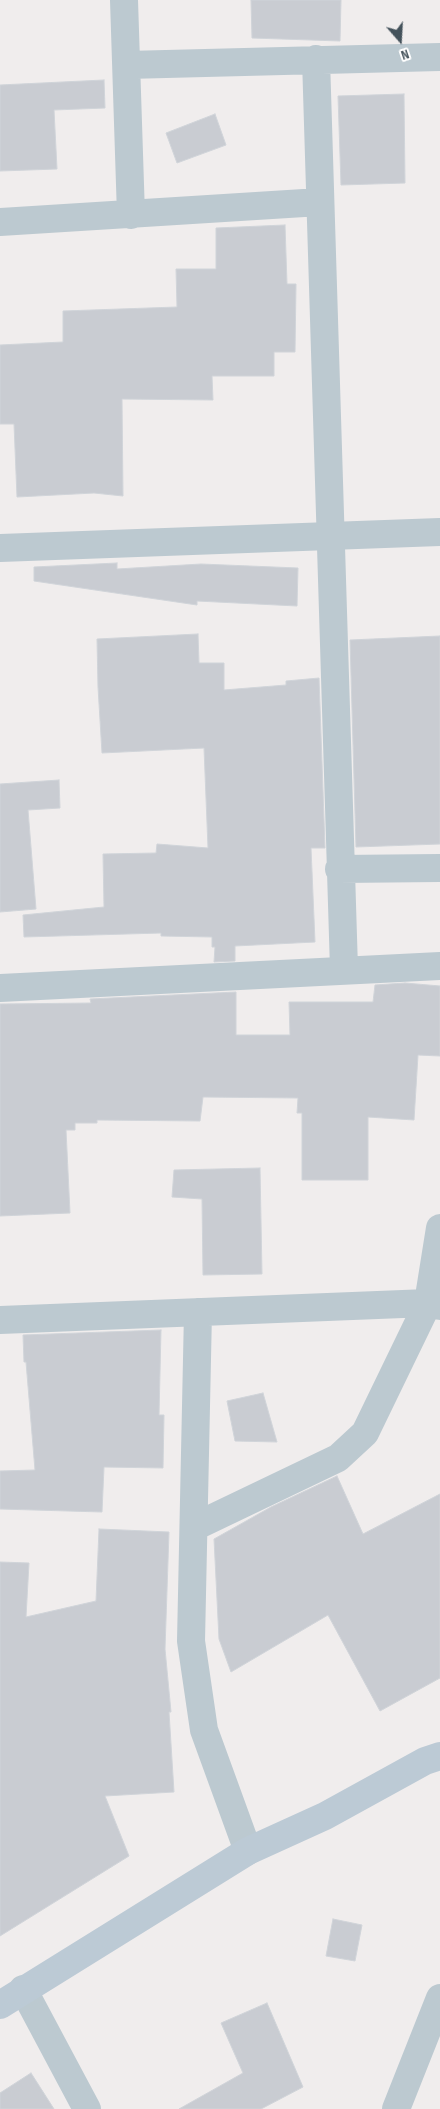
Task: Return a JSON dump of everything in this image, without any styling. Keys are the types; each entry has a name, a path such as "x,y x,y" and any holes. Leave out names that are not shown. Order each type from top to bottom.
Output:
{"street":[{"path":"124,0 131,215"},
{"path":"127,65 440,57"},
{"path":"316,59 339,868 344,969"},
{"path":"0,222 320,202"},
{"path":"0,548 440,532"},
{"path":"339,868 440,868"},
{"path":"0,988 344,969 440,966"},
{"path":"194,1527 338,1458 365,1433 434,1304 440,1228"},
{"path":"0,1320 434,1304"},
{"path":"198,1312 191,1640 204,1730 248,1851"},
{"path":"0,2005 248,1851 325,1816 425,1761 440,1756"},
{"path":"23,1989 87,2109"},
{"path":"396,2109 440,1998"}],"building":[{"path":"251,0 341,0 340,41 252,38"},
{"path":"104,80 105,108 54,110 57,169 0,171 0,85"},
{"path":"404,94 405,183 341,185 338,96"},
{"path":"215,114 226,145 177,163 166,133"},
{"path":"285,225 287,284 296,284 295,352 274,352 274,376 212,376 213,400 122,399 123,496 94,493 17,497 14,424 0,424 0,345 63,342 63,311 177,307 176,269 216,269 216,228"},
{"path":"117,563 117,569 201,564 298,568 297,606 197,601 197,605 34,581 34,567"},
{"path":"198,634 199,663 224,663 224,690 286,685 286,681 319,678 325,848 311,848 315,942 235,946 235,961 214,962 215,947 212,947 212,937 161,936 161,933 24,937 23,915 104,907 103,854 156,853 157,844 208,848 204,748 102,753 98,687 97,639"},
{"path":"440,636 440,844 356,847 350,640"},
{"path":"59,780 60,808 28,810 36,909 0,912 0,784"},
{"path":"405,983 440,986 440,1056 418,1055 414,1120 368,1117 368,1180 302,1180 302,1113 297,1113 298,1098 203,1097 200,1121 97,1120 97,1123 75,1123 75,1130 66,1130 70,1213 0,1216 0,1004 91,1003 90,999 236,992 236,1035 290,1035 289,1002 373,1002 375,985"},
{"path":"260,1168 262,1274 203,1275 202,1199 172,1197 174,1170"},
{"path":"161,1330 159,1415 164,1415 163,1468 104,1467 102,1512 0,1509 0,1471 35,1470 23,1335"},
{"path":"263,1393 277,1442 235,1441 227,1401"},
{"path":"337,1476 363,1534 440,1494 440,1678 380,1711 328,1615 231,1672 219,1639 214,1539 271,1507"},
{"path":"99,1529 169,1532 165,1649 171,1712 169,1712 174,1792 105,1796 129,1856 0,1936 0,1562 29,1563 26,1617 96,1601"},
{"path":"333,1919 362,1925 355,1961 326,1956"},
{"path":"267,2003 303,2087 261,2109 179,2109 243,2073 221,2023"},
{"path":"31,2073 54,2109 0,2109 0,2093"}]}
